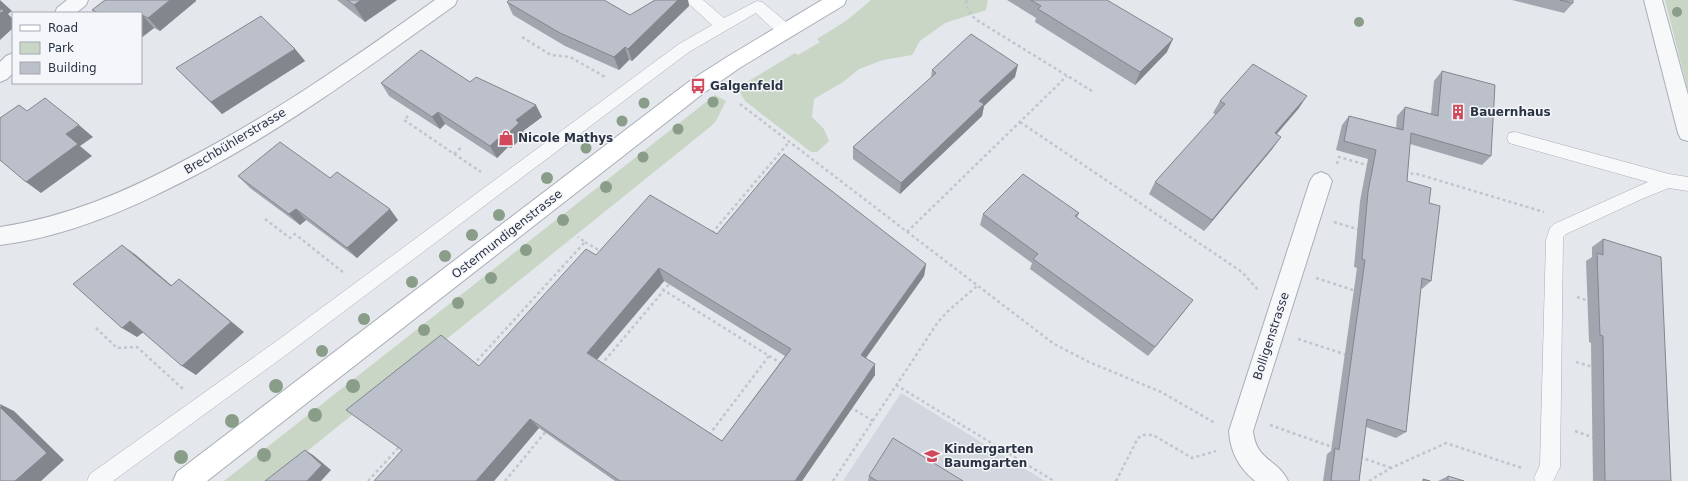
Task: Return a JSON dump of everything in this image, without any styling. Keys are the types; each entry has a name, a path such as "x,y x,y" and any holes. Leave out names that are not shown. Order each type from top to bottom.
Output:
{"main road":[{"name":"Ostermundigenstrasse","path":"186,481 317,382 698,86 734,62 837,0"}],"street":[{"path":"65,12 79,0"},
{"name":"Brechbühlerstrasse","path":"0,236 41,229 84,216 151,188 202,163 303,100 448,0"},
{"path":"1653,0 1688,133"},
{"path":"0,74 12,62"},
{"name":"Bolligenstrasse","path":"1243,431 1276,321 1320,185"},
{"path":"1243,431 1245,451 1257,467 1275,481"}],"lane":[{"path":"694,0 722,26"},
{"path":"97,481 284,346 684,48 757,6 786,30"},
{"path":"1515,138 1669,181 1688,184"},
{"path":"1544,478 1550,467 1554,240 1556,233 1565,227 1638,193 1669,181"}],"path":[{"path":"966,0 968,10 975,19 1092,91"},
{"path":"522,37 551,55 570,57 628,90"},
{"path":"907,232 1067,76"},
{"path":"740,104 1036,331 1070,354 1162,392 1220,426 1340,450"},
{"path":"408,116 404,120 500,185"},
{"path":"1020,122 1242,272 1276,321 1346,355"},
{"path":"712,234 789,142"},
{"path":"454,154 463,146"},
{"path":"1320,185 1331,185 1340,157 1375,168"},
{"path":"1404,176 1414,173 1553,215 1565,227"},
{"path":"1310,215 1364,231"},
{"path":"265,219 290,238 294,234 362,287"},
{"path":"578,237 605,254"},
{"path":"470,368 585,242"},
{"path":"1292,270 1356,291"},
{"path":"597,370 673,279"},
{"path":"650,282 789,368"},
{"path":"833,481 942,317 977,286"},
{"path":"96,328 117,348 137,347 173,379"},
{"path":"704,441 769,356"},
{"path":"896,385 1054,481"},
{"path":"847,405 873,421"},
{"path":"505,481 548,429"},
{"path":"1116,481 1138,438 1143,435 1153,436 1192,458 1243,431"},
{"path":"368,481 404,442"},
{"path":"1369,481 1391,468 1446,443 1535,473 1544,478"},
{"path":"1355,455 1391,468"}],"shaded area":[{"name":"Kindergarten Baumgarten","path":"901,393 1045,481 843,481"}],"green space":[{"path":"871,0 988,0 986,10 945,23 920,41 912,55 883,60 859,69 843,82 814,99 812,117 824,129 829,141 817,152 811,152 745,101 740,92 742,85 795,53 798,55 820,42 817,39 846,21"},
{"path":"1665,0 1688,0 1688,91"},
{"path":"715,95 726,101 716,121 710,127 270,481 224,481"}],"building":[{"path":"105,0 170,0 148,18 142,15 142,12 96,12 92,10"},
{"path":"347,0 361,0 354,5"},
{"path":"509,0 604,0 630,15 655,0 678,0 628,49 625,47 614,57 560,33 507,2"},
{"path":"1031,0 1107,0 1173,39 1140,72 1038,9 1041,6"},
{"path":"1560,0 1573,0 1573,3"},
{"path":"261,16 295,49 211,102 176,68"},
{"path":"971,34 1018,65 979,101 984,104 901,183 853,147 936,73 932,70"},
{"path":"421,50 470,82 476,77 536,105 516,120 519,123 505,136 502,135 490,146 438,112 432,117 381,83"},
{"path":"1253,64 1307,96 1275,133 1281,137 1212,220 1155,182 1225,104 1220,101"},
{"path":"1442,71 1495,85 1491,156 1411,133 1407,181 1431,188 1429,203 1440,206 1431,281 1422,278 1406,432 1367,419 1359,481 1331,481 1335,448 1339,450 1365,260 1362,259 1368,192 1376,150 1344,141 1349,116 1403,130 1405,107 1438,116"},
{"path":"45,98 79,125 66,134 78,144 26,182 0,160 0,118 19,105 27,111"},
{"path":"280,142 330,178 337,172 390,209 347,248 296,209 289,214 238,176"},
{"path":"784,154 926,264 861,355 875,364 795,481 620,481 530,419 476,481 374,481 402,450 346,410 441,335 479,366 586,249 596,255 650,195 717,234","holes":["659,268 791,349 722,441 587,353"]},
{"path":"1023,174 1079,213 1075,216 1193,300 1155,347 1033,259 1038,254 983,214"},
{"path":"1603,239 1661,257 1671,481 1605,481 1603,336 1600,335 1597,253 1603,255"},
{"path":"122,245 171,286 179,279 231,322 182,366 130,321 122,328 73,284"},
{"path":"0,407 47,453 15,481 0,481"},
{"path":"893,438 963,481 877,481 869,476"},
{"path":"305,450 322,465 307,481 265,481"},
{"path":"1448,476 1464,481 1448,481"}],"place":[{"name":"Galgenfeld","path":"698,86"},
{"name":"Bauernhaus","path":"1458,112"},
{"name":"Nicole Mathys","path":"506,138"},
{"name":"Kindergarten Baumgarten","path":"932,456"}]}
